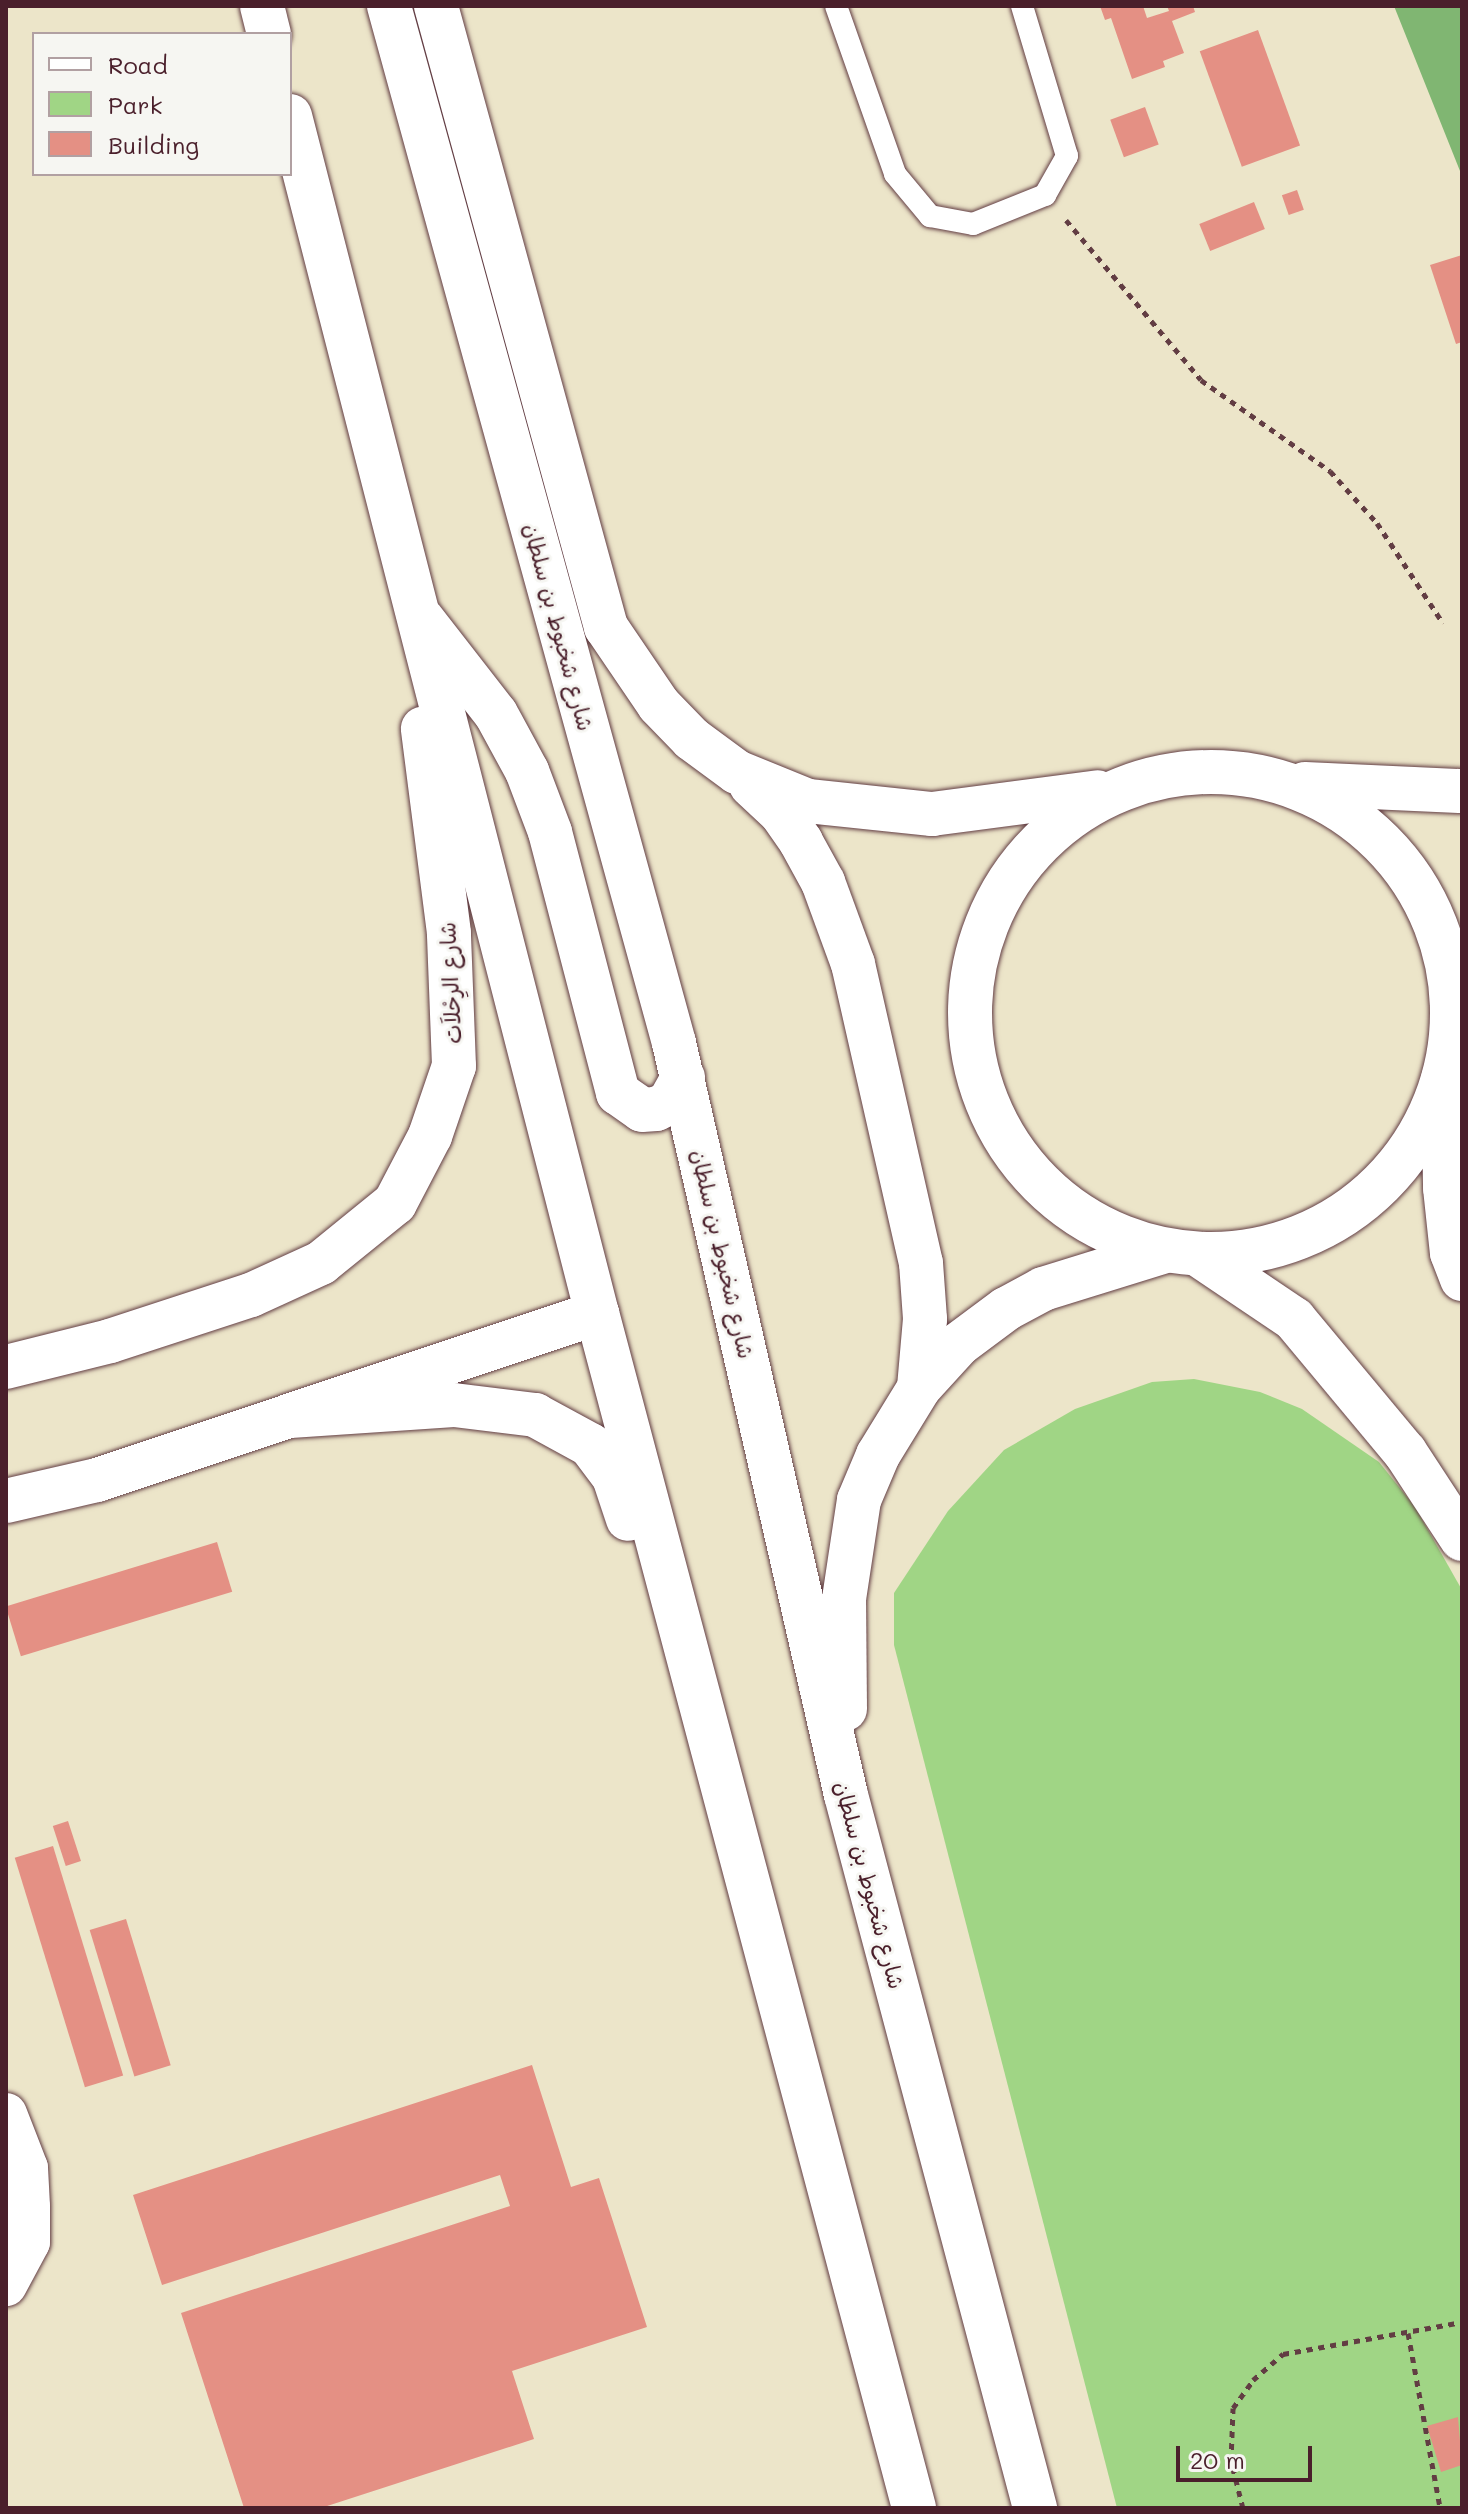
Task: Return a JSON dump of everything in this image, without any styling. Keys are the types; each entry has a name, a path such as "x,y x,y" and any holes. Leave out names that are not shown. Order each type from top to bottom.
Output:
{"main road":[{"path":"262,6 268,32"},
{"name":"شارع شخبوط بن سلطان","path":"389,6 683,1078 846,1795 1035,2508"},
{"path":"436,6 606,627 659,705 692,739 737,772 781,813 823,882 853,964 921,1263 925,1319 919,1388"},
{"path":"292,124 712,1755 914,2508"},
{"path":"415,611 481,692 527,771 550,832 618,1093 642,1110 656,1109 669,1103 683,1078"},
{"name":"شارع الرِحْلاَت","path":"6,1367 110,1341 251,1295 321,1263 395,1203 430,1136 454,1066 449,933 423,729 415,611"},
{"path":"737,772 808,801 932,814 1116,789 1200,770 1243,772 1285,782 1329,801 1367,828 1399,862 1424,900 1442,944 1451,990 1452,1047 1445,1188 1452,1253 1462,1279"},
{"path":"1285,782 1462,791"},
{"path":"1116,789 1074,812 1038,842 1009,879 982,937 969,1014 975,1062 989,1107 1011,1149 1042,1185 1079,1215 1121,1237 1182,1253 1294,1319 1395,1439 1462,1539"},
{"path":"846,1795 848,1547 859,1500 878,1455 919,1388 959,1344 1006,1309 1043,1289 1182,1253 1280,1245 1352,1210 1409,1152 1452,1047"},
{"path":"6,1501 97,1480 597,1313"},
{"path":"290,1416 454,1405 493,1408 535,1415 590,1445 614,1477 712,1755"}],"street":[{"path":"6,2114 27,2168 29,2207 29,2242 6,2285"}],"lane":[{"path":"836,6 895,174 930,216 973,224 1045,195 1067,156 1022,6"}],"path":[{"path":"1045,195 1201,380 1330,471 1377,523 1443,623"},
{"path":"1243,2508 1231,2461 1233,2408 1253,2380 1283,2354 1462,2322"},
{"path":"1408,2333 1440,2508"}],"green space":[{"path":"1394,6 1462,6 1462,176"},
{"path":"1194,1379 1260,1392 1302,1409 1379,1462 1415,1507 1462,1590 1462,2508 1117,2508 894,1645 894,1593 948,1511 1004,1450 1075,1409 1152,1382"}],"building":[{"path":"1100,6 1143,6 1147,18 1169,11 1167,6 1193,6 1195,12 1172,21 1184,53 1163,61 1165,67 1132,79 1111,18 1105,20"},
{"path":"1258,30 1300,146 1242,167 1200,51"},
{"path":"1145,107 1159,145 1124,157 1110,120"},
{"path":"1297,190 1304,210 1289,215 1282,195"},
{"path":"1254,202 1265,229 1210,251 1199,224"},
{"path":"1462,255 1462,342 1456,344 1430,265"},
{"path":"217,1542 232,1592 21,1656 6,1607"},
{"path":"68,1821 81,1861 66,1866 53,1826"},
{"path":"53,1846 123,2076 85,2087 15,1858"},
{"path":"126,1919 171,2065 134,2076 90,1930"},
{"path":"532,2065 571,2187 599,2178 647,2327 512,2371 534,2439 321,2508 244,2508 181,2313 510,2206 500,2175 162,2285 133,2195"},
{"path":"1458,2417 1462,2465 1441,2472 1427,2426"}]}
